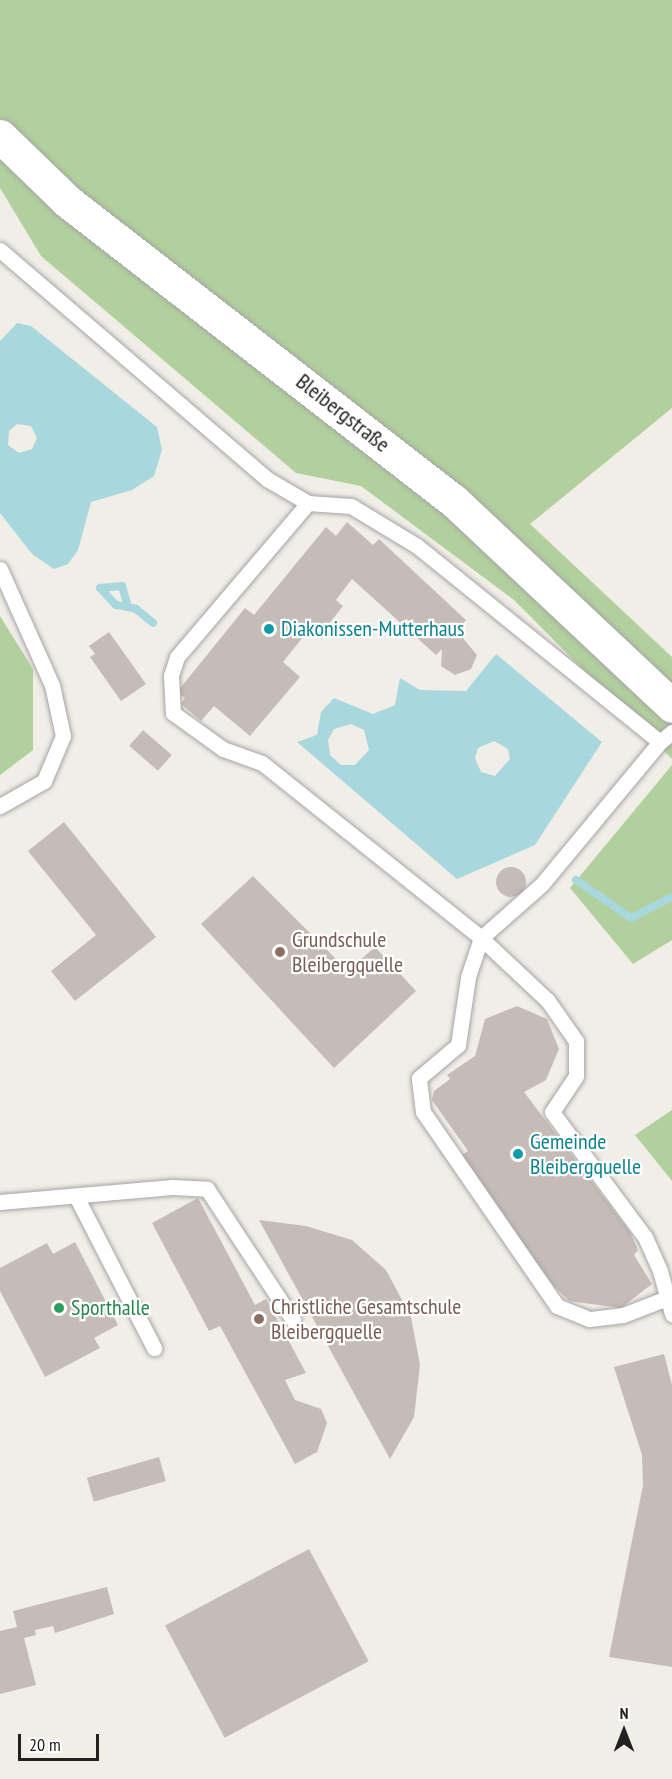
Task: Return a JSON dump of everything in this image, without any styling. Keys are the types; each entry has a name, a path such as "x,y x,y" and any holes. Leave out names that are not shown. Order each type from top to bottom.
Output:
{"street":[{"name":"Bleibergstraße","path":"0,136 67,201 454,501 672,706"}],"lane":[{"path":"0,250 267,479 308,502 351,506 417,546 660,742"},
{"path":"308,502 177,657 170,697 174,713 223,749 262,763 481,938 548,1001 576,1041 576,1076 552,1112 645,1237 672,1314"},
{"path":"0,569 52,685 63,736 44,781 0,806"},
{"path":"667,1298 623,1315 589,1319 557,1306 423,1112 419,1078 458,1045 468,978 481,938 542,884 660,742 672,732"},
{"path":"0,1202 77,1198 171,1186 207,1189 293,1320"},
{"path":"77,1198 154,1348"}],"green space":[{"path":"0,0 672,0 672,408 530,524 672,657 672,759 514,600 361,486 296,473 41,256 0,188"},
{"path":"0,616 33,669 33,750 0,775"},
{"path":"672,765 672,940 633,964 570,888"},
{"path":"672,1110 672,1181 635,1135"}],"water":[{"path":"17,323 31,326 157,427 162,450 154,476 132,490 91,502 78,550 68,564 54,569 32,554 0,513 0,341","holes":["17,424 31,426 37,438 32,449 19,453 8,445 9,431"]},
{"path":"496,654 602,742 535,845 457,879 297,742 317,735 321,712 334,698 373,714 395,705 400,678 420,690 466,691","holes":["351,724 364,730 369,750 355,765 341,765 330,755 328,740 334,729","494,741 508,749 510,759 495,776 481,772 475,758 478,748"]}],"building":[{"name":"Diakonissen-Mutterhaus","path":"347,522 373,545 379,539 466,620 457,631 477,655 471,669 455,675 441,666 442,649 436,655 352,579 336,600 343,606 321,634 312,626 283,662 300,677 250,736 214,706 201,721 181,704 185,698 177,692 245,608 254,615 326,527 336,536"},
{"path":"109,632 146,684 121,701 90,657 95,654 89,646"},
{"path":"143,730 172,755 158,771 129,746"},
{"path":"64,822 156,937 75,1001 51,971 96,935 28,851"},
{"path":"511,867 522,871 526,882 522,893 511,897 500,893 496,882 500,871"},
{"path":"253,876 348,971 375,947 416,991 334,1068 201,924"},
{"name":"Gemeinde Bleibergquelle","path":"517,1006 547,1019 559,1049 546,1080 524,1092 630,1232 638,1250 634,1255 652,1284 621,1308 569,1301 553,1285 459,1157 468,1151 432,1100 434,1091 450,1079 447,1075 475,1056 485,1019"},
{"path":"198,1198 255,1305 266,1299 306,1373 285,1380 295,1400 321,1409 327,1423 317,1452 295,1464 220,1326 209,1331 152,1223"},
{"path":"259,1220 306,1226 352,1240 386,1270 411,1317 420,1365 414,1417 390,1459"},
{"name":"Sporthalle","path":"75,1242 118,1325 94,1338 100,1348 45,1377 0,1291 0,1268 47,1243 53,1254"},
{"path":"664,1354 672,1385 672,1667 609,1657 643,1485 642,1455 614,1367"},
{"path":"159,1457 166,1481 94,1502 87,1478"},
{"path":"309,1549 369,1661 225,1738 165,1626"},
{"path":"107,1587 114,1614 55,1633 53,1626 35,1630 36,1635 24,1638 36,1685 0,1694 0,1631 17,1627 13,1611"}],"waterway":[{"path":"128,607 122,586 100,588 116,605 136,609 153,623"},
{"path":"576,880 631,918 672,897"}],"place":[{"name":"Diakonissen-Mutterhaus","path":"269,629"},
{"name":"Grundschule Bleibergquelle","path":"280,952"},
{"name":"Gemeinde Bleibergquelle","path":"518,1154"},
{"name":"Sporthalle","path":"59,1308"},
{"name":"Christliche Gesamtschule Bleibergquelle","path":"259,1319"}]}
